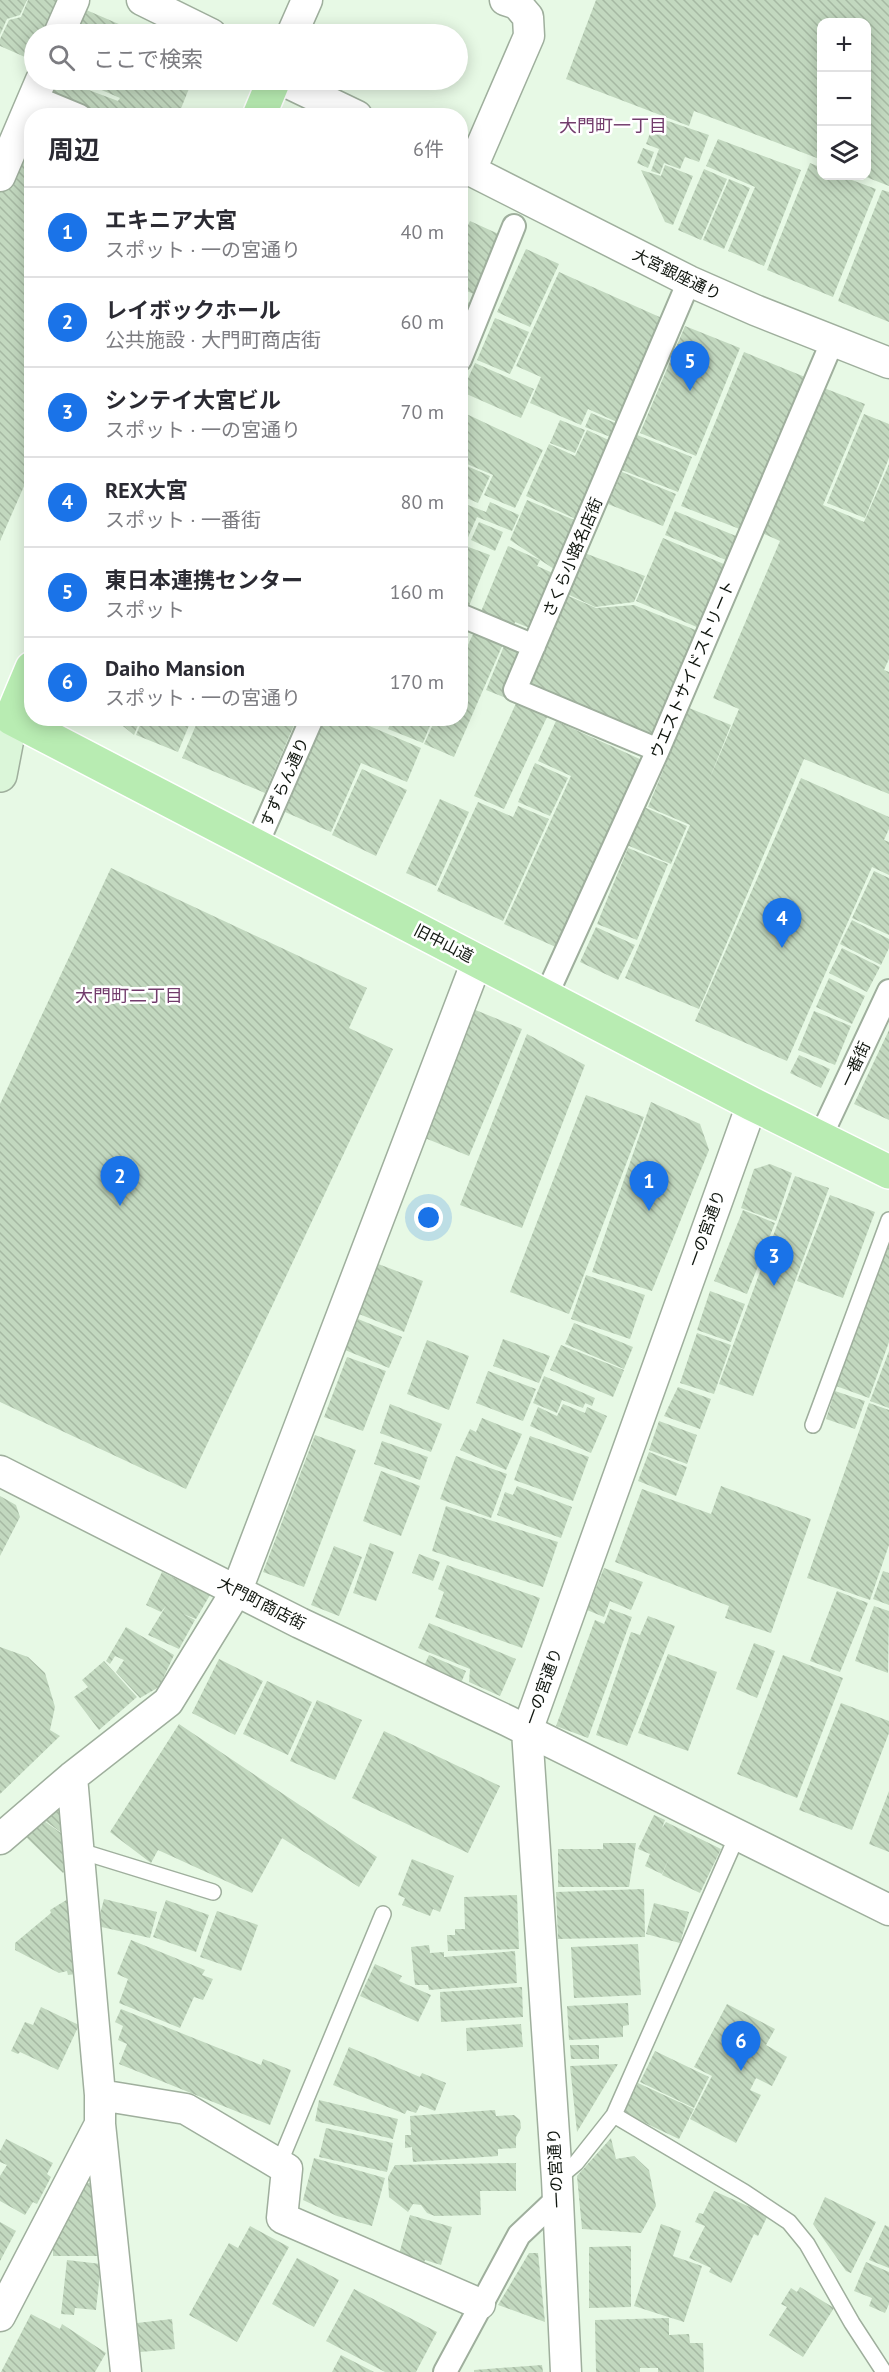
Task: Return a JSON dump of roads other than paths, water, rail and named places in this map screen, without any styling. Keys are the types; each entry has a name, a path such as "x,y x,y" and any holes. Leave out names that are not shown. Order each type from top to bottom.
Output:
{"main road":[{"path":"262,108 270,90"},
{"path":"0,775 4,719 24,683"},
{"name":"旧中山道","path":"4,719 256,846 752,1104 889,1172"}],"street":[{"path":"63,24 74,0"},
{"path":"296,24 307,0"},
{"path":"468,164 529,36 528,17 517,4 505,0"},
{"path":"149,1 193,24"},
{"path":"29,108 36,90"},
{"path":"40,90 68,108"},
{"path":"303,90 340,108"},
{"path":"0,176 24,119"},
{"name":"大宮銀座通り","path":"468,169 689,281 889,363"},
{"path":"468,340 514,226"},
{"name":"さくら小路名店街","path":"658,750 515,690 689,281"},
{"name":"ウエストサイドストリート","path":"546,996 658,750 833,340"},
{"path":"468,618 534,646"},
{"name":"すずらん通り","path":"256,846 308,726"},
{"path":"0,1839 72,1777 168,1702 237,1590 477,961"},
{"name":"一番街","path":"820,1138 889,991"},
{"name":"一の宮通り","path":"566,2372 557,2190 527,1731 752,1104"},
{"name":"大門町商店街","path":"0,1471 300,1623 527,1731 889,1910"},
{"path":"72,1777 100,2095 100,2124 126,2372"},
{"path":"100,2095 186,2109 287,2169 282,2218 480,2304"},
{"path":"0,2316 100,2124"},
{"path":"445,2372 519,2235 557,2190"}],"lane":[{"path":"813,1425 889,1220"},
{"path":"557,2190 614,2115 737,1836"},
{"path":"77,1850 213,1892"},
{"path":"279,2164 383,1914"},
{"path":"614,2115 744,2192 789,2222 807,2244 852,2324 884,2372"}],"place":[{"name":"東日本連携センター","path":"690,391"},
{"name":"REX大宮","path":"782,948"},
{"name":"レイボックホール","path":"120,1206"},
{"name":"エキニア大宮","path":"649,1211"},
{"name":"シンテイ大宮ビル","path":"774,1286"},
{"name":"Daiho Mansion","path":"741,2071"}],"district":[{"name":"大門町一丁目","path":"613,126"},
{"name":"大門町二丁目","path":"129,996"}]}
